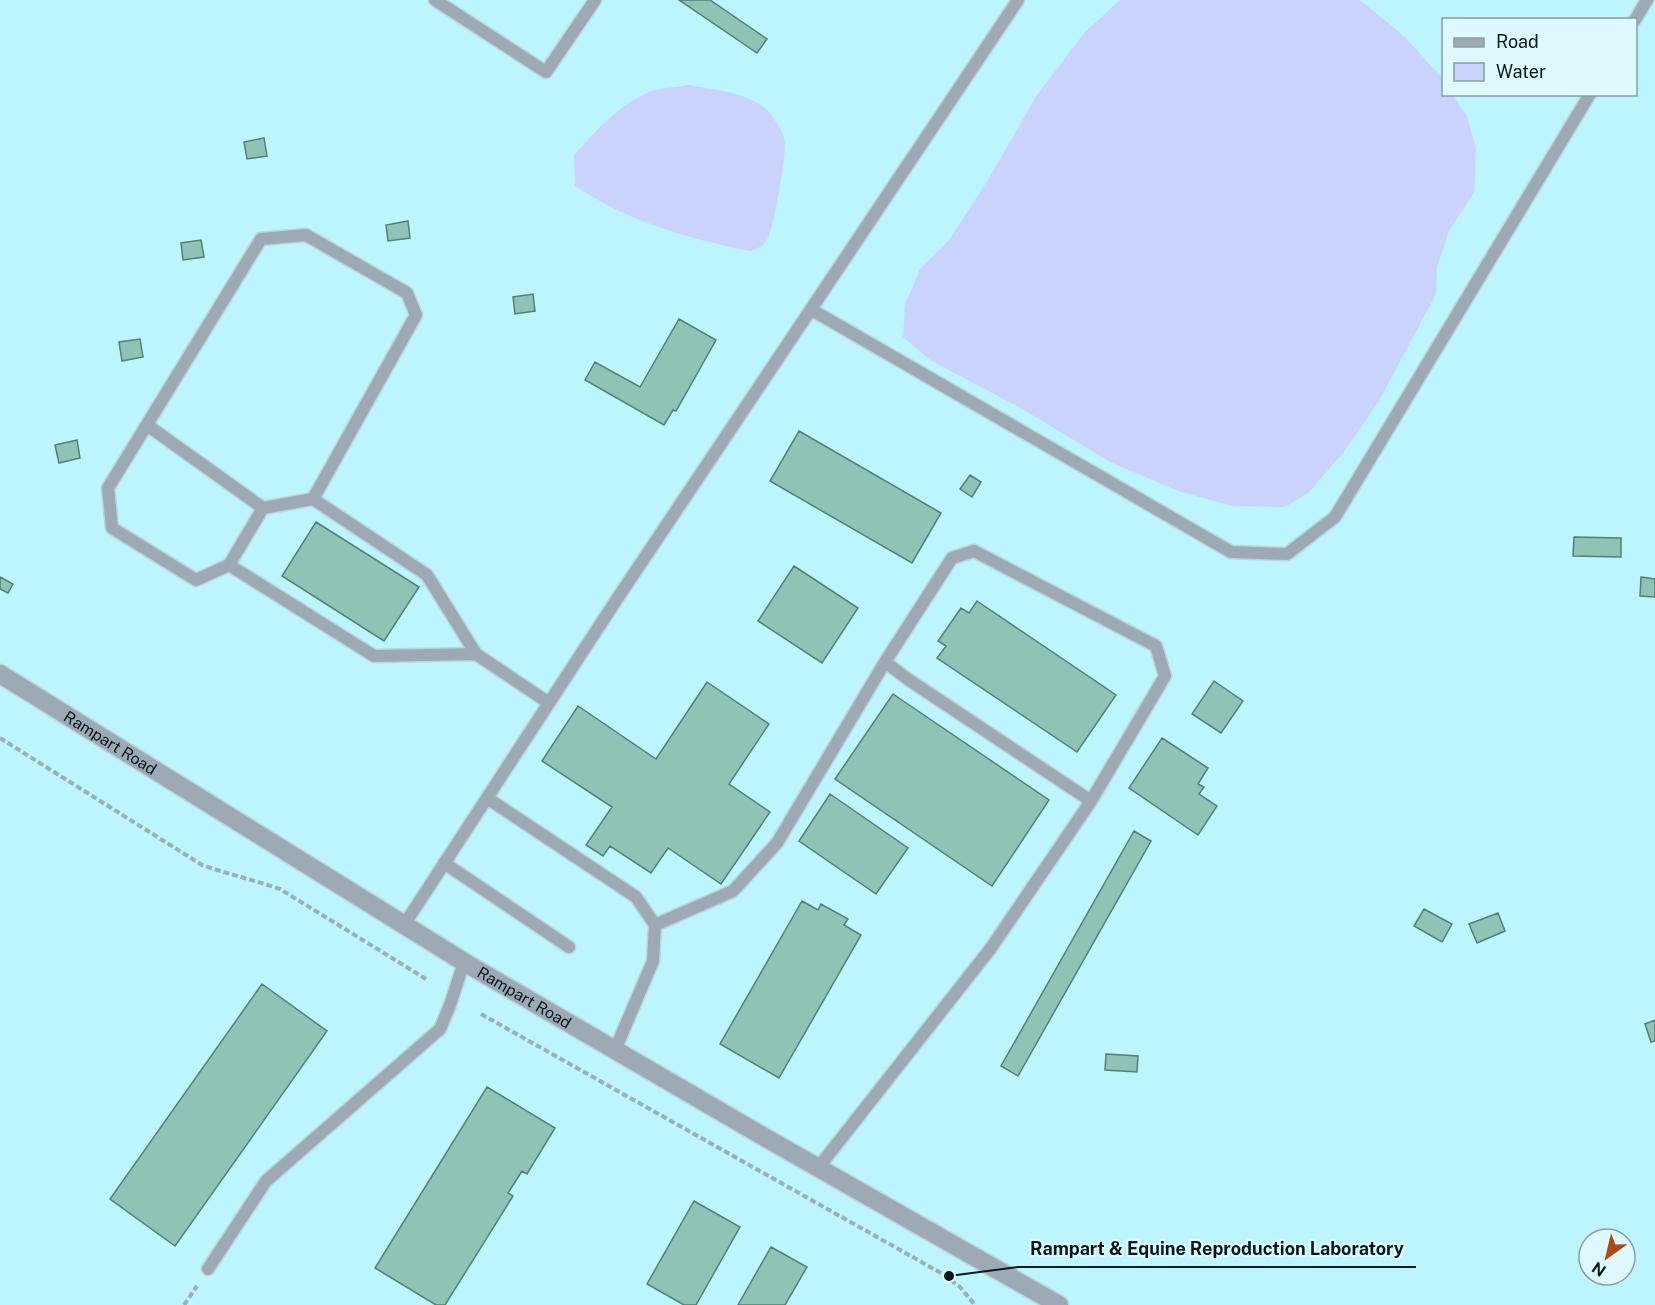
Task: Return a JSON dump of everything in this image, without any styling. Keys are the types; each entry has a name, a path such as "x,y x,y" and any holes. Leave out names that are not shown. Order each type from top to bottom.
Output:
{"street":[{"name":"Rampart Road","path":"0,674 464,962 1059,1305"}],"lane":[{"path":"435,0 546,72 594,0"},
{"path":"404,925 549,703 1018,0"},
{"path":"1636,18 1647,0"},
{"path":"812,310 1231,552 1287,554 1335,518 1589,96"},
{"path":"263,508 229,565 196,580 112,528 108,488 261,239 306,235 407,293 416,315 313,499"},
{"path":"147,425 263,508 313,499 427,575 476,654 549,703"},
{"path":"655,925 733,891 777,843 885,662 952,558 974,550 1156,646 1165,676 1091,801 991,948 818,1168"},
{"path":"229,565 374,656 476,654"},
{"path":"885,662 1091,801"},
{"path":"487,798 636,897 655,925 653,961 615,1050"},
{"path":"444,863 569,948"},
{"path":"208,1269 266,1181 440,1029 464,962"}],"path":[{"path":"0,738 202,865 280,889 426,979"},
{"path":"481,1014 940,1273 960,1287 975,1305"}],"shaded area":[{"path":"0,0 1655,0 1655,1305 0,1305"}],"water":[{"path":"1120,0 1360,0 1405,37 1442,78 1442,96 1454,96 1467,116 1476,149 1474,192 1449,231 1437,267 1436,294 1379,401 1343,453 1308,493 1285,507 1233,506 1181,492 1110,462 1024,410 930,360 903,337 905,305 920,269 949,240 988,180 1037,95 1085,32"},
{"path":"689,85 741,95 750,99 767,110 783,135 784,157 774,218 768,238 756,249 750,251 727,246 659,227 616,209 575,186 574,155 611,117 644,94"}],"building":[{"path":"679,0 710,0 767,39 757,53"},
{"path":"264,138 267,156 247,159 244,142"},
{"path":"408,221 410,238 388,241 386,225"},
{"path":"201,240 204,257 183,260 181,243"},
{"path":"533,294 535,311 515,314 513,297"},
{"path":"679,319 716,340 676,411 673,410 664,425 585,380 595,362 640,387"},
{"path":"140,339 143,357 122,361 119,342"},
{"path":"799,431 941,513 912,563 770,481"},
{"path":"77,440 80,458 59,463 55,445"},
{"path":"970,475 981,482 972,497 960,489"},
{"path":"316,522 419,587 384,641 282,576"},
{"path":"1574,537 1621,538 1621,557 1573,556"},
{"path":"794,566 858,608 822,663 758,621"},
{"path":"0,577 13,584 8,593 0,589"},
{"path":"1641,577 1655,579 1655,597 1640,596"},
{"path":"977,601 1116,695 1077,752 937,658 946,646 938,641 961,608 969,613"},
{"path":"1214,681 1243,701 1221,733 1192,714"},
{"path":"707,682 769,724 729,784 770,812 721,884 668,848 651,873 610,846 603,856 586,845 612,807 542,761 578,706 656,759"},
{"path":"893,694 1049,800 992,886 835,779"},
{"path":"1162,738 1208,768 1198,784 1204,787 1199,794 1217,806 1198,835 1129,788"},
{"path":"830,794 908,848 876,894 799,841"},
{"path":"1134,831 1151,841 1018,1076 1001,1066"},
{"path":"802,901 818,910 821,904 848,919 844,925 861,935 779,1078 720,1044"},
{"path":"1424,909 1452,924 1442,942 1414,926"},
{"path":"1498,913 1505,931 1477,943 1469,924"},
{"path":"262,984 327,1031 175,1246 110,1199"},
{"path":"1655,1020 1655,1041 1651,1042 1645,1024"},
{"path":"1106,1054 1138,1056 1137,1072 1105,1070"},
{"path":"487,1087 555,1128 527,1174 522,1171 508,1193 513,1196 445,1305 436,1305 375,1268"},
{"path":"694,1201 740,1227 696,1305 684,1305 647,1284"},
{"path":"771,1247 807,1267 785,1305 738,1305"}],"place":[{"name":"Rampart & Equine Reproduction Laboratory","path":"949,1276"}]}
